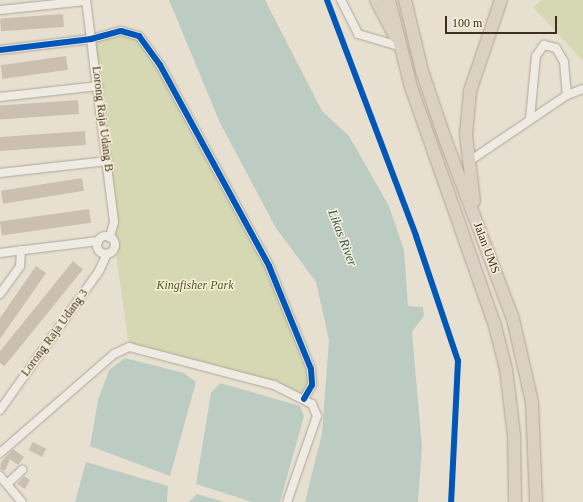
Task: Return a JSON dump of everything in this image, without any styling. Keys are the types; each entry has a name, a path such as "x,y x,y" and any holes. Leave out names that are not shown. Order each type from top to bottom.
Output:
{"highway":[{"path":"376,0 398,42"},
{"name":"Jalan UMS","path":"390,0 398,42 501,348 511,400 515,502"},
{"name":"Jalan UMS","path":"405,0 422,72 513,319 532,402 536,502"},
{"path":"478,226 468,162 470,91 501,0"}],"street":[{"path":"0,10 86,0"},
{"name":"Lorong Raja Udang B","path":"86,0 108,161 114,222 110,237 114,247 107,254"},
{"path":"341,0 358,34 398,42"},
{"path":"0,50 91,39 121,31 139,36 160,65 269,266 311,369 312,385 304,399"},
{"path":"530,119 536,56 544,45 556,48 564,62 568,95"},
{"path":"0,97 98,86"},
{"path":"468,162 530,119 568,95 583,89"},
{"path":"0,173 108,161"},
{"path":"0,253 98,241 110,237"},
{"path":"98,241 97,247 107,254"},
{"path":"0,294 20,266 21,250"},
{"name":"Lorong Raja Udang 3","path":"0,410 99,271 107,254"},
{"path":"0,453 114,354 129,347 274,385 312,404 317,416 287,502"},
{"path":"7,484 22,470"},
{"path":"0,476 22,502"}],"green space":[{"path":"542,0 583,0 583,61 533,7"},
{"name":"Kingfisher Park","path":"121,31 139,36 160,65 269,266 305,356 312,385 304,399 274,385 129,347 114,241 110,237 114,222 91,39"}],"water":[{"name":"Likas River","path":"169,0 265,0 322,111 349,136 389,206 404,250 408,306 423,307 424,316 412,332 422,447 418,502 305,502 322,433 329,340 316,282 276,228 220,123"},
{"path":"125,358 184,373 196,382 170,476 90,446 98,400 109,370"},
{"path":"220,383 300,406 304,416 280,502 252,502 196,484 211,393"},
{"path":"86,462 168,486 167,502 75,502"},
{"path":"197,494 225,502 189,502"}],"building":[{"path":"63,14 64,27 1,31 0,18"},
{"path":"66,56 68,70 3,79 1,65"},
{"path":"78,100 79,114 0,119 0,105"},
{"path":"85,131 86,145 0,151 0,137"},
{"path":"82,178 84,191 3,204 1,191"},
{"path":"89,209 91,223 2,235 0,222"},
{"path":"73,261 83,269 4,366 0,363 0,351"},
{"path":"36,266 46,273 0,339 0,318"},
{"path":"33,442 46,449 42,457 29,450"},
{"path":"13,449 24,457 18,465 10,459 5,471 0,469 1,462"},
{"path":"24,476 30,480 25,489 17,484"}],"cycle path":[{"path":"327,0 416,236 458,361 451,502"},
{"path":"0,50 91,39 121,31 139,36 160,65 269,266 311,369 312,385 304,399"}]}
